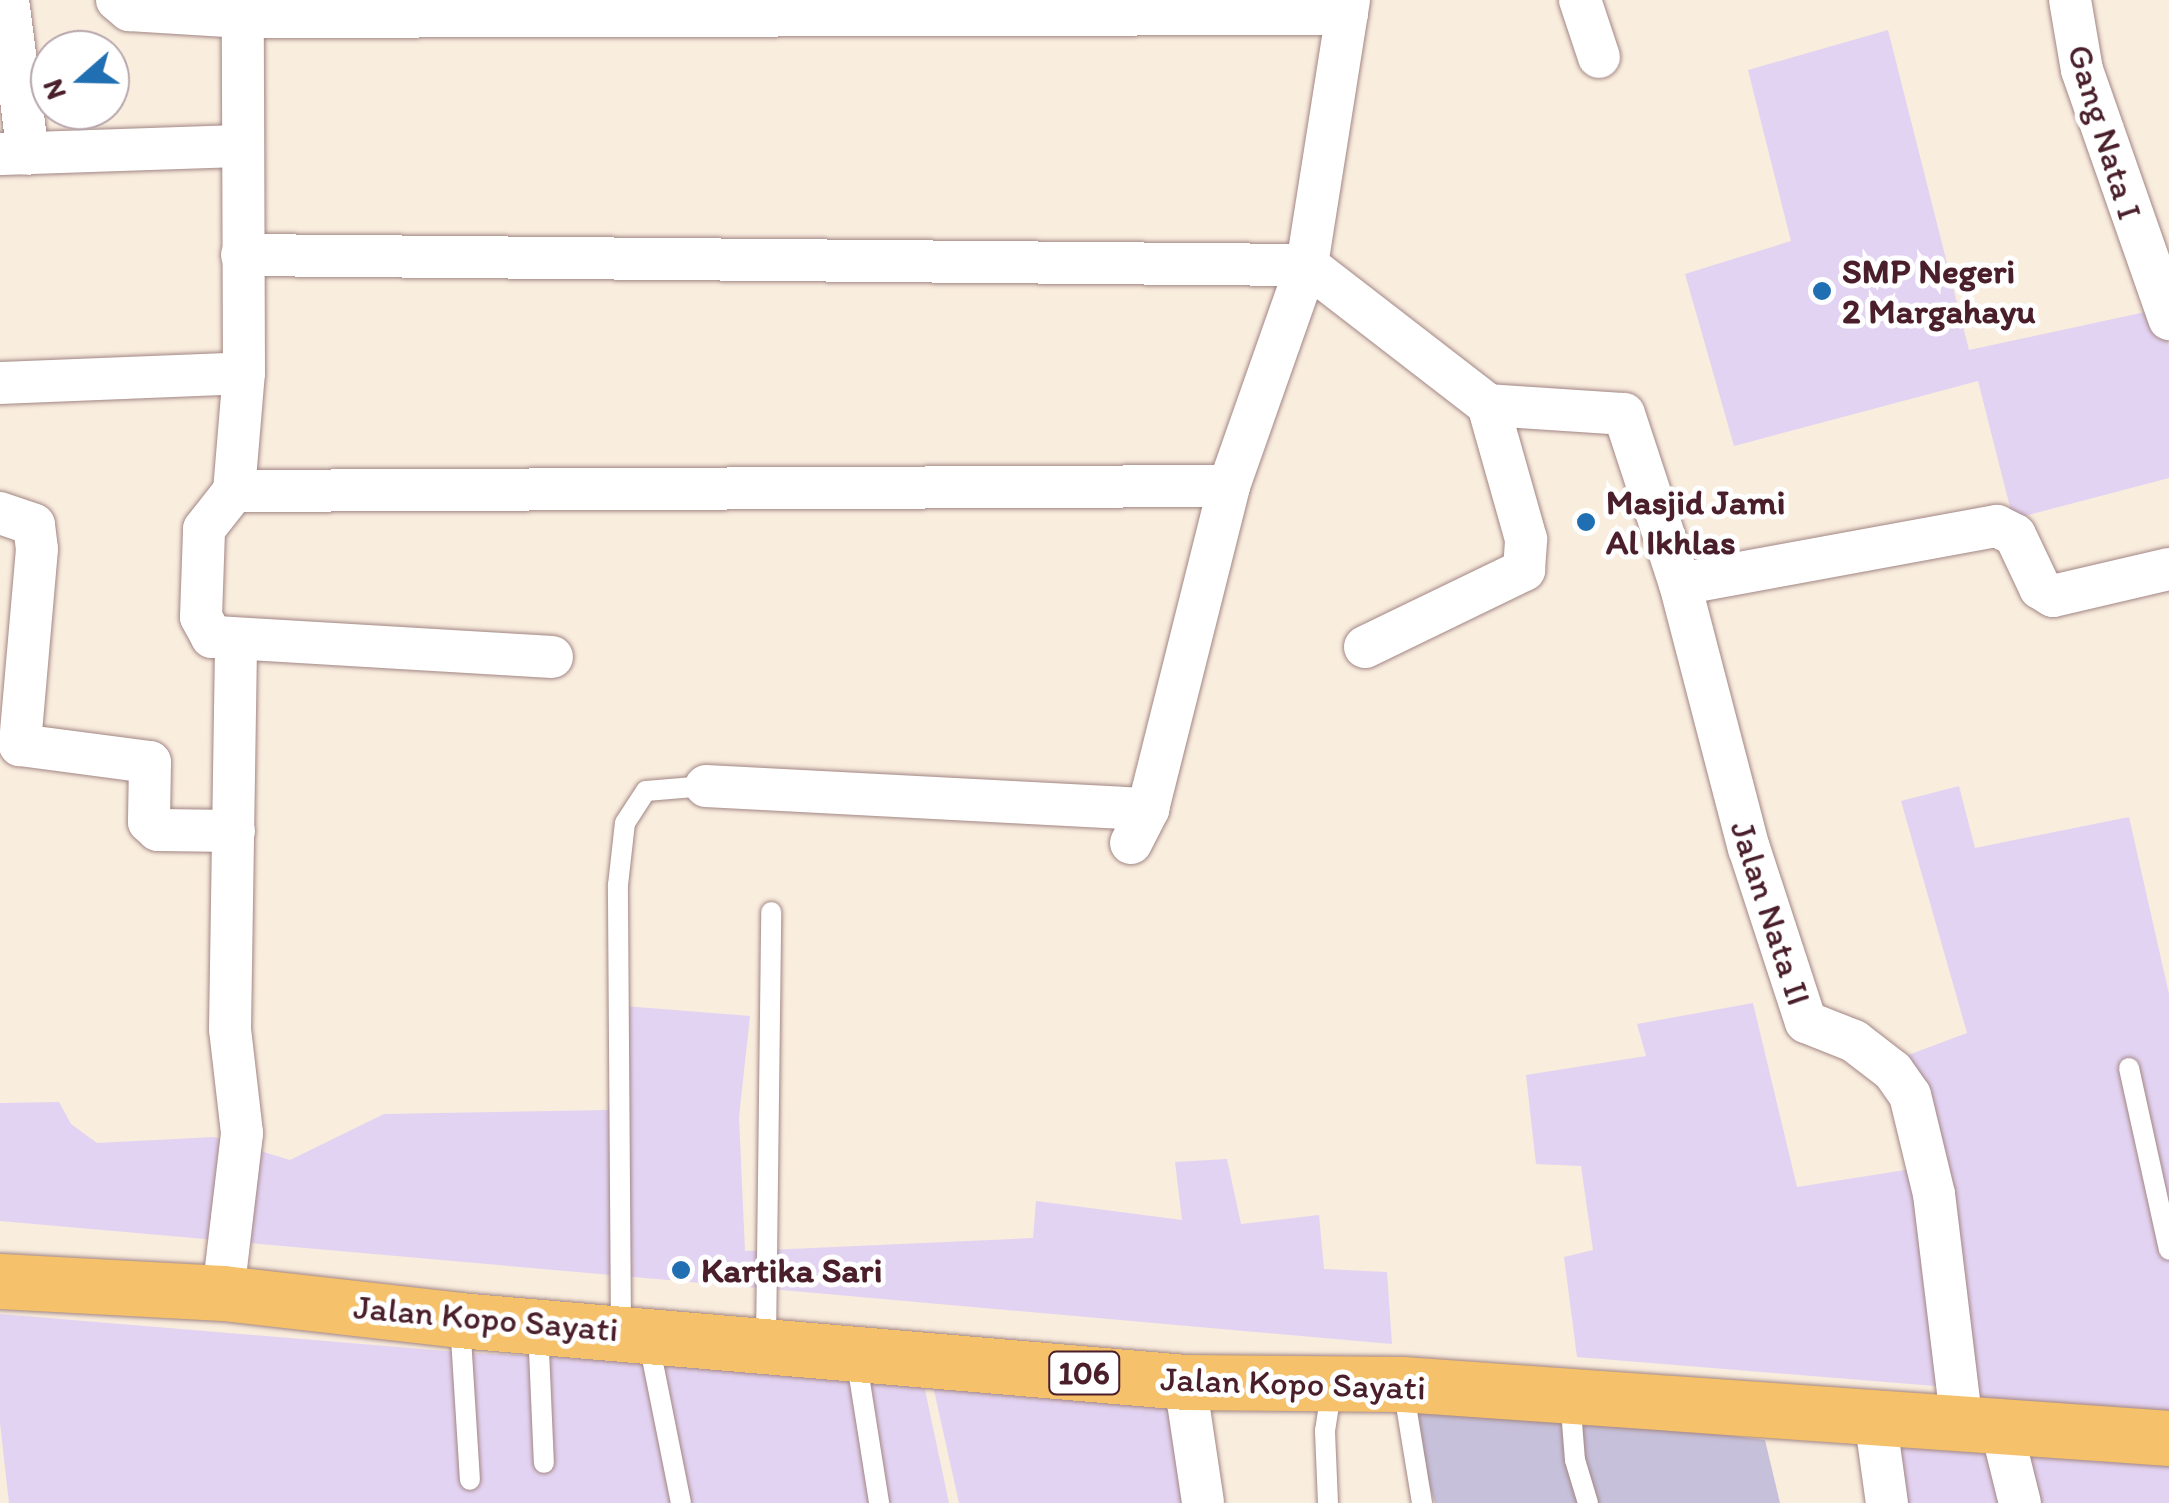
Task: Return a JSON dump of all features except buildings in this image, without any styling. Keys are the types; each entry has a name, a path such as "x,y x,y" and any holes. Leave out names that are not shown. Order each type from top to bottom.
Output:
{"main road":[{"name":"Jalan Kopo Sayati","path":"0,1280 222,1293 460,1320 766,1342 1184,1382 1402,1384 1874,1417 1982,1429 2169,1438"}],"street":[{"path":"8,0 14,154 240,146"},
{"path":"117,0 130,10 243,17 1348,7 1306,265 1229,486 1139,826 706,786"},
{"path":"1580,0 1599,58"},
{"name":"Gang Nata I","path":"2070,0 2082,70 2169,319"},
{"path":"243,17 240,146 244,373 234,490 213,511 200,545 204,629 236,640 552,657"},
{"path":"242,255 1306,265 1474,393 1526,539 1524,570 1364,647"},
{"path":"0,383 244,373"},
{"name":"Jalan Nata II","path":"1474,393 1624,414 1680,584 1749,848 1806,1022 1854,1040 1893,1071 1910,1095 1982,1429"},
{"path":"234,490 1229,486"},
{"path":"0,513 34,526 37,548 20,745 150,762 149,822 158,830 234,831"},
{"path":"1680,584 1997,526 2015,535 2040,588 2053,596 2169,568"},
{"path":"222,1293 242,1134 230,1029 236,640"},
{"path":"1184,1382 1203,1503"},
{"path":"1874,1417 1887,1503"},
{"path":"1982,1429 2020,1503"}],"lane":[{"path":"681,1503 634,1331 618,904 625,822 646,792 706,786"},
{"path":"766,1342 771,912"},
{"path":"2129,1068 2169,1250"},
{"path":"460,1320 470,1480"},
{"path":"538,1326 544,1463"},
{"path":"854,1350 879,1503"},
{"path":"1328,1503 1325,1431 1332,1382"},
{"path":"1402,1384 1422,1503"},
{"path":"1570,1396 1576,1460 1588,1503"}],"shaded area":[{"name":"SMP Negeri 2 Margahayu","path":"1888,30 1969,350 2159,309 2169,346 2169,478 2013,519 1978,381 1734,446 1685,274 1791,241 1748,70"},
{"path":"1959,786 1975,848 2129,817 2169,994 2169,1416 1963,1400 1903,1057 1967,1033 1901,801"},
{"path":"1753,1003 1797,1187 1918,1168 1947,1387 1577,1357 1564,1257 1593,1250 1581,1166 1536,1164 1526,1075 1646,1056 1637,1024"},
{"path":"624,1006 750,1016 739,1117 745,1251 1033,1238 1036,1201 1182,1220 1175,1162 1227,1159 1241,1224 1319,1215 1324,1269 1387,1272 1392,1344 0,1221 0,1103 59,1102 71,1124 97,1143 214,1137 290,1160 384,1114 608,1110"},
{"path":"0,1314 470,1353 921,1371 949,1503 9,1503 0,1423"},
{"path":"933,1386 1173,1400 1183,1503 959,1503"},
{"path":"1401,1396 1765,1440 1780,1503 1435,1503"},
{"path":"1876,1445 2169,1465 2169,1503 1890,1503"}],"place":[{"name":"SMP Negeri 2 Margahayu","path":"1822,291"},
{"name":"Masjid Jami Al Ikhlas","path":"1586,522"},
{"name":"Kartika Sari","path":"681,1270"}]}
